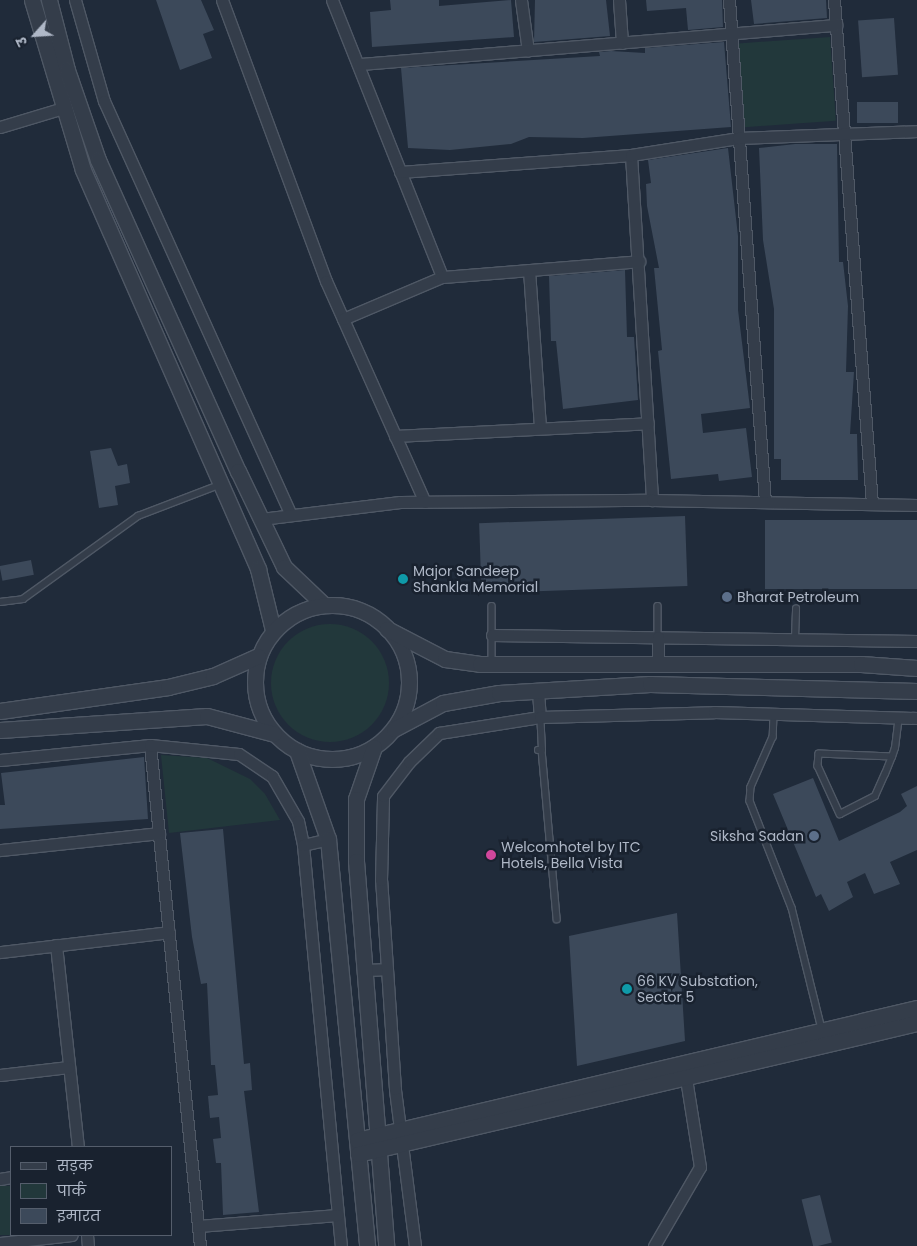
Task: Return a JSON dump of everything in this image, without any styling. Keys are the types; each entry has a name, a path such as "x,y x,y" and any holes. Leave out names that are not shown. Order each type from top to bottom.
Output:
{"street":[{"path":"32,0 83,170 258,569 273,630"},
{"path":"49,0 67,70 98,160 284,567 323,604"},
{"path":"76,0 104,101 291,515"},
{"path":"222,0 343,319 425,502"},
{"path":"332,0 360,64 442,277"},
{"path":"521,0 528,51"},
{"path":"619,0 622,43"},
{"path":"729,0 765,502"},
{"path":"834,0 872,504"},
{"path":"360,64 836,25"},
{"path":"0,127 63,108"},
{"path":"400,172 631,155 738,138 917,131"},
{"path":"631,155 639,261 652,500"},
{"path":"343,319 442,277 639,261"},
{"path":"529,270 540,428"},
{"path":"395,436 648,423"},
{"path":"261,519 425,502 652,500 917,505"},
{"path":"274,734 256,697 258,656 273,630 295,613 323,604 367,613 387,629 445,659 492,664 658,664 917,668"},
{"path":"387,629 399,644 409,670 407,700 394,729"},
{"path":"492,635 917,641"},
{"path":"658,637 658,664"},
{"path":"0,712 168,687 213,676 258,656"},
{"path":"0,730 207,716 274,734 297,751 322,759 342,759 374,747 394,729 443,703 538,691 650,684 917,691"},
{"path":"538,691 540,717"},
{"path":"414,1246 401,1137 386,969 381,837 383,796 394,777 439,733 540,717 774,714 917,718"},
{"path":"150,745 200,1246"},
{"path":"0,760 150,745 239,754 272,776 298,820 303,845 341,1246"},
{"path":"374,747 356,799 363,970 386,1246"},
{"path":"297,751 328,839 367,1246"},
{"path":"0,850 159,833"},
{"path":"303,845 328,839"},
{"path":"0,952 169,932"},
{"path":"56,945 78,1146"},
{"path":"363,970 386,969"},
{"path":"684,1070 822,1030 917,1008"},
{"path":"357,1147 684,1070 917,1023"},
{"path":"0,1075 69,1067"},
{"path":"654,1246 700,1167 684,1070"},
{"path":"198,1226 338,1215"},
{"path":"0,1243 63,1236"}],"lane":[{"path":"0,602 23,599 138,516 221,484"},
{"path":"492,606 492,664"},
{"path":"658,606 658,637"},
{"path":"795,639 796,609"},
{"path":"774,714 773,738 751,787 750,801 792,908 822,1030"},
{"path":"540,717 540,750 557,919"},
{"path":"892,757 819,754 818,766 840,814 875,796 892,757 899,717"}],"green space":[{"path":"830,37 836,121 741,127 735,44"},
{"path":"330,624 353,628 372,641 385,660 389,683 385,706 372,725 353,738 330,742 307,738 288,725 275,706 271,683 275,660 288,641 307,628"},
{"path":"161,755 207,758 250,779 265,794 280,820 169,833"},
{"path":"0,1186 10,1186 10,1235 0,1235"}],"building":[{"path":"156,0 201,0 214,30 203,34 212,58 180,70"},
{"path":"390,0 439,0 439,6 511,0 514,37 372,47 370,12 391,10"},
{"path":"535,0 606,0 610,36 534,42"},
{"path":"646,0 722,0 723,27 688,30 686,8 647,11"},
{"path":"751,0 826,0 827,18 754,24"},
{"path":"894,18 898,75 862,77 858,21"},
{"path":"724,42 731,127 583,138 529,137 511,144 450,150 408,148 401,68 600,56 599,52 611,51 645,53 645,48"},
{"path":"857,102 898,102 898,123 857,123"},
{"path":"795,144 837,144 839,262 843,262 848,306 846,372 854,372 850,434 857,434 858,480 781,480 781,459 774,459 774,309 763,240 759,148"},
{"path":"728,148 738,236 738,310 750,408 701,414 703,433 746,428 752,477 719,481 718,474 671,479 658,351 662,350 654,268 659,268 647,206 646,184 651,183 648,160"},
{"path":"625,270 627,337 634,337 638,400 563,409 556,341 551,341 549,276"},
{"path":"111,448 118,466 127,464 130,483 115,486 118,505 99,508 90,451"},
{"path":"685,516 687,586 482,593 479,523"},
{"path":"765,520 917,520 917,589 765,589"},
{"path":"31,560 34,575 2,581 0,566"},
{"path":"144,757 148,819 0,829 0,805 5,805 1,773"},
{"path":"813,778 839,841 900,812 907,806 901,794 917,786 917,850 890,862 900,884 874,894 865,873 847,882 853,897 829,911 821,894 816,897 773,794"},
{"path":"223,829 244,1064 250,1063 252,1090 244,1091 259,1212 223,1215 221,1163 216,1163 213,1139 221,1138 219,1117 210,1118 208,1096 218,1095 215,1065 211,1065 207,983 201,984 192,937 180,833"},
{"name":"66 KV Substation, Sector 5","path":"677,913 685,1041 577,1066 569,936"},
{"path":"820,1195 832,1243 813,1246 802,1200"}],"place":[{"name":"Major Sandeep Shankla Memorial","path":"403,579"},
{"name":"Bharat Petroleum","path":"727,597"},
{"name":"Siksha Sadan","path":"814,836"},
{"name":"Welcomhotel by ITC Hotels, Bella Vista","path":"491,855"},
{"name":"66 KV Substation, Sector 5","path":"627,989"}]}
